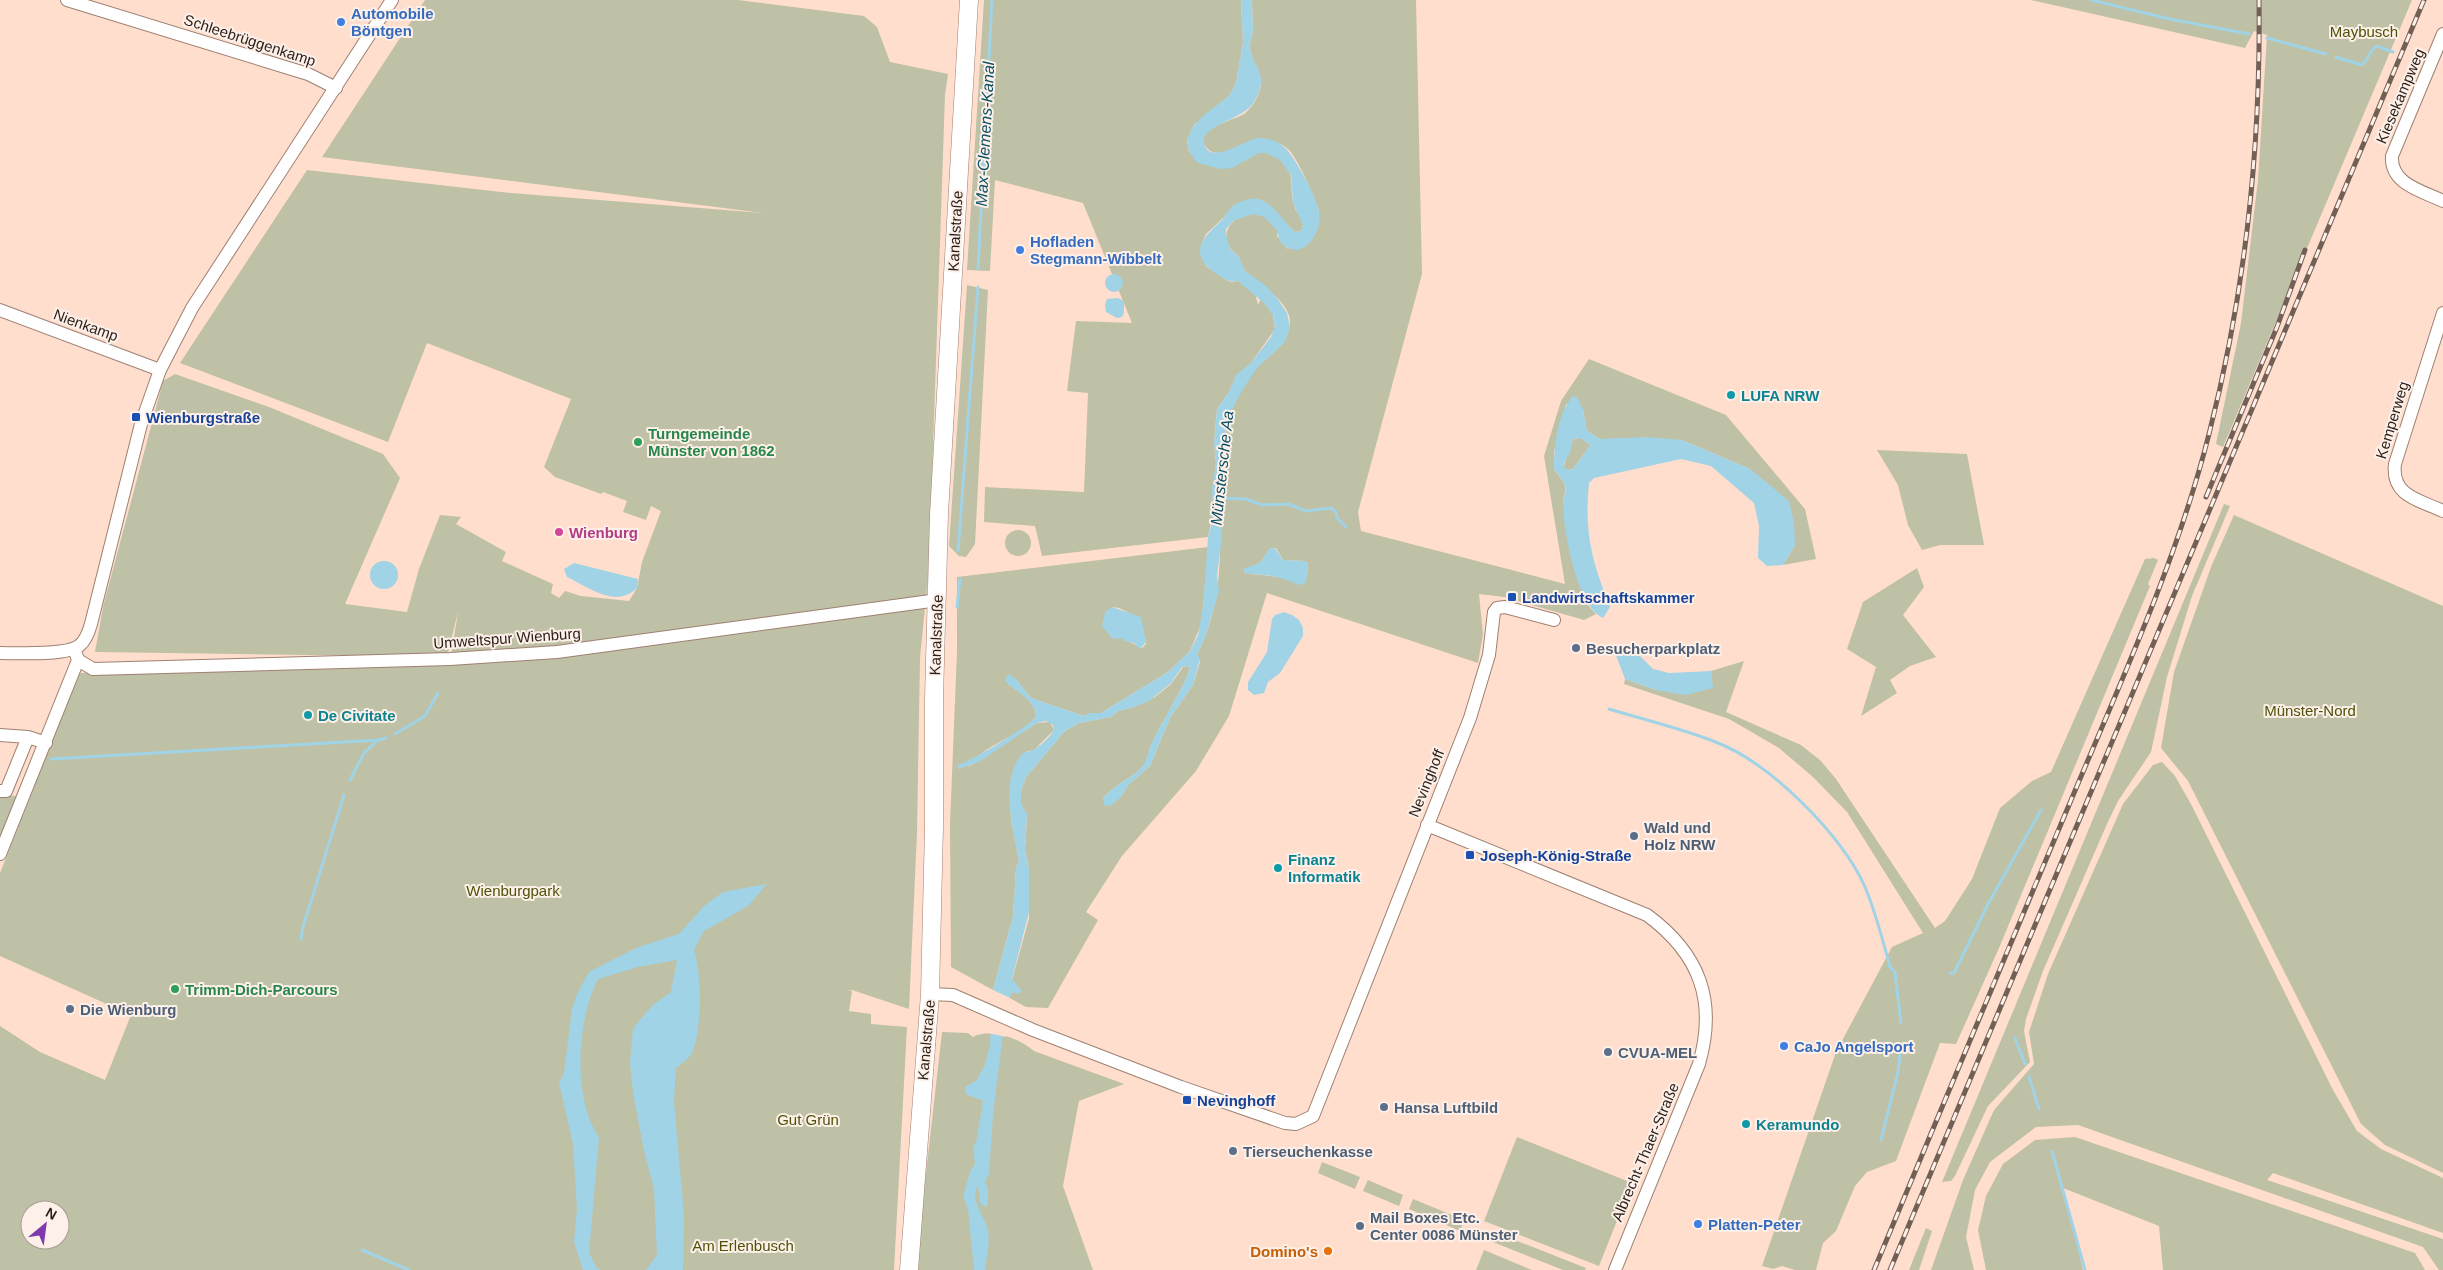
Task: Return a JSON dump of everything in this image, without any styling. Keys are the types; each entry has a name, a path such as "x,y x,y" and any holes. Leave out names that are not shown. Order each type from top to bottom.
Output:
{"main road":[{"name":"Kanalstraße","path":"909,1270 930,994 934,827 934,698 940,504 969,0"}],"street":[{"name":"Schleebrüggenkamp","path":"67,0 308,74 336,88"},
{"path":"0,854 46,743 76,655 88,632 141,424 160,370 192,308 392,0"},
{"name":"Kiesekampweg","path":"2443,34 2392,156 2394,171 2405,184 2443,201"},
{"name":"Nienkamp","path":"0,310 160,370"},
{"name":"Kemperweg","path":"2443,313 2395,464 2393,476 2396,486 2402,492 2443,511"},
{"name":"Umweltspur Wienburg","path":"76,655 94,669 335,663 534,654 744,628 938,600"},
{"name":"Nevinghoff","path":"930,994 953,995 1024,1026 1181,1087 1285,1123 1296,1124 1312,1116 1427,825 1484,674 1494,612 1500,607 1505,607 1554,620"},
{"path":"0,653 76,655"},
{"path":"0,735 28,737 46,743"},
{"path":"0,791 6,791 28,737"},
{"name":"Albrecht-Thaer-Straße","path":"1427,825 1647,915 1663,927 1681,945 1692,962 1706,1002 1706,1033 1699,1064 1615,1270"}],"green space":[{"path":"425,0 738,0 864,16 877,27 890,62 948,74 945,95 929,567 920,658 917,833 909,1009 852,990 848,990 852,991 849,1011 871,1014 871,1024 907,1027 894,1270 0,1270 0,1026 40,1052 105,1080 131,1015 0,956 0,873 79,673 450,662 458,612 447,657 95,652 103,607 163,381 175,374 269,407 383,454 400,478 345,604 407,612 419,569 440,515 461,517 456,524 506,552 502,561 553,584 551,593 559,598 565,591 581,596 629,601 637,588 642,562 661,511 651,506 646,520 623,512 627,501 603,492 601,494 555,477 544,467 571,399 427,343 388,442 180,363 307,170 511,193 763,213 322,157"},
{"path":"984,0 1241,0 1243,43 1236,83 1229,96 1194,125 1187,140 1189,152 1245,161 1252,155 1260,152 1277,158 1289,169 1293,200 1303,225 1301,231 1295,232 1261,200 1251,199 1233,206 1206,234 1201,245 1206,266 1226,280 1238,281 1255,293 1258,305 1261,298 1273,315 1275,329 1251,363 1236,376 1229,392 1217,409 1214,443 1216,463 1212,504 1213,514 1208,537 1042,556 1035,526 984,522 985,487 1084,492 1088,393 1067,391 1076,321 1132,323 1083,203 995,180 990,271 967,270"},
{"path":"1252,0 1416,0 1422,274 1358,512 1361,531 1565,584 1544,456 1561,401 1589,359 1726,415 1805,509 1816,559 1783,565 1795,545 1750,469 1682,440 1600,439 1587,431 1583,410 1566,404 1554,452 1554,470 1564,484 1563,502 1588,605 1596,614 1584,620 1504,597 1479,594 1483,634 1478,663 1267,593 1229,716 1196,771 1122,856 1086,912 1098,920 1048,1008 1026,1007 1008,997 1013,992 1016,992 1012,980 1029,918 1029,870 1025,849 1027,817 1021,804 1021,791 1026,777 1065,731 1079,723 1111,717 1118,711 1134,707 1155,697 1171,684 1183,667 1188,666 1190,669 1186,679 1151,745 1144,765 1103,798 1120,798 1128,785 1150,766 1170,718 1193,685 1200,662 1197,654 1210,624 1217,592 1220,559 1220,524 1223,516 1221,495 1227,464 1226,429 1228,418 1237,397 1249,378 1258,366 1287,337 1290,322 1289,314 1280,300 1244,270 1238,256 1230,248 1227,241 1227,233 1229,227 1240,217 1254,213 1262,215 1278,231 1277,236 1288,249 1319,210 1301,169 1288,149 1277,143 1266,141 1222,153 1213,152 1206,147 1203,141 1209,130 1245,113 1254,103 1259,93 1261,77 1253,59 1250,45 1253,30","holes":["1276,548 1283,560 1305,561 1308,563 1307,576 1283,578 1246,574 1244,569 1260,563 1269,549"]},
{"name":"Maybusch","path":"2031,0 2412,0 2223,447 2216,444 2241,323 2258,180 2267,35 2254,31 2245,48"},
{"path":"967,285 988,290 975,544 966,557 959,556 949,546"},
{"path":"1580,438 1589,444 1589,447 1573,469 1568,470 1564,468 1565,462 1574,439"},
{"path":"1877,450 1967,454 1984,545 1940,545 1922,550 1908,525 1898,485"},
{"path":"2224,504 2230,506 2192,596 2167,677 2151,752 2118,801 2107,824 2043,971 2026,1019 2024,1031 2030,1062 1988,1106 1955,1176 1951,1181 1942,1182"},
{"name":"Münster-Nord","path":"2234,515 2443,606 2443,1173 2385,1145 2361,1124 2188,781 2161,748 2174,672 2211,567"},
{"path":"1018,530 1027,534 1031,543 1027,552 1018,556 1009,552 1005,543 1009,534"},
{"path":"1208,547 1202,622 1190,651 1168,672 1101,713 1090,713 1084,716 1031,698 1016,679 1008,684 1030,702 1036,717 1020,731 983,752 968,767 1037,723 1050,722 1054,730 1034,750 1025,752 1017,766 1013,779 1010,792 1010,806 1019,862 1016,868 1013,916 993,990 951,967 950,824 957,651 957,577","holes":["1112,607 1119,608 1141,619 1146,644 1142,648 1122,638 1111,637 1107,631"]},
{"path":"2154,558 2158,560 2148,584 2150,586 1999,948 1956,1044 1940,1043 1896,1161 1867,1172 1855,1186 1836,1231 1823,1243 1816,1270 1795,1270 1782,1266 1773,1269 1762,1266 1836,1052 1892,947 1923,933 1847,812 1813,777 1779,748 1729,719 1624,684 1625,679 1656,690 1712,688 1711,671 1744,661 1726,712 1801,745 1821,761 1836,779 1935,928 1945,921 1972,879 2000,808 2032,781 2051,772 2145,559"},
{"path":"1917,568 1924,587 1903,615 1936,657 1910,666 1890,680 1897,693 1861,716 1876,667 1847,649 1863,602"},
{"path":"2162,762 2175,776 2192,806 2333,1090 2357,1131 2381,1149 2443,1178 2443,1233 2273,1173 2267,1180 2443,1239 2443,1270 2439,1270 2423,1247 2078,1125 2036,1127 1990,1162 1975,1190 1966,1237 1974,1270 1931,1270 1963,1180 1994,1110 2034,1064 2029,1032 2048,974 2123,804 2153,765"},
{"path":"0,795 17,796 0,838"},
{"path":"942,1032 968,1033 973,1037 988,1033 1005,1036 1021,1042 1034,1051 1124,1084 1079,1101 1063,1186 1093,1270 915,1270"},
{"path":"1517,1137 1632,1183 1599,1266 1484,1221"},
{"path":"2075,1137 2415,1253 2425,1270 2163,1270 2159,1226 2063,1188 2083,1270 1986,1270 1978,1230 1986,1196 2003,1164 2035,1140"},
{"path":"1322,1162 1360,1177 1355,1189 1318,1173"},
{"path":"1368,1180 1403,1195 1399,1206 1363,1191"},
{"path":"1413,1199 1464,1220 1460,1231 1409,1209"},
{"path":"1926,1228 1932,1231 1919,1270 1909,1270"},
{"path":"1492,1231 1586,1268 1585,1270 1563,1270 1488,1240"},
{"path":"1484,1250 1532,1270 1476,1270"}],"water":[{"name":"Münstersche Aa","path":"1241,0 1252,0 1253,30 1250,45 1253,59 1261,76 1259,92 1249,108 1215,127 1205,137 1204,143 1207,150 1213,152 1228,150 1258,138 1265,138 1280,144 1293,157 1309,187 1319,211 1319,224 1311,241 1296,250 1288,248 1280,242 1278,231 1264,217 1253,214 1233,221 1226,229 1230,249 1239,257 1245,271 1265,285 1277,298 1287,313 1290,327 1285,342 1257,368 1229,415 1226,430 1227,467 1221,495 1223,510 1220,524 1222,536 1217,576 1219,591 1205,638 1197,654 1200,659 1193,685 1170,718 1150,766 1128,785 1120,798 1110,806 1104,805 1103,798 1144,765 1151,745 1186,679 1190,669 1188,666 1182,667 1171,683 1149,701 1118,711 1111,717 1079,723 1065,731 1026,777 1021,791 1021,804 1027,814 1025,849 1029,870 1029,912 1012,979 1022,991 1018,994 1013,992 1007,1000 993,1115 989,1174 985,1181 988,1189 988,1204 985,1207 980,1203 978,1185 975,1196 988,1230 988,1250 985,1270 974,1270 968,1209 963,1197 970,1172 975,1164 973,1147 976,1143 983,1101 966,1094 965,1087 976,1081 985,1065 990,1044 993,990 1013,916 1016,868 1019,862 1010,807 1011,779 1014,767 1021,755 1035,749 1046,740 1054,730 1053,725 1046,721 1037,723 979,762 958,769 958,765 999,743 1036,717 1033,706 1029,701 1005,681 1008,674 1016,679 1031,698 1084,716 1090,713 1101,713 1168,672 1190,651 1198,635 1203,607 1208,537 1212,522 1217,409 1229,392 1236,375 1251,363 1271,337 1275,327 1273,315 1265,304 1238,281 1226,280 1207,266 1202,259 1201,246 1208,233 1232,207 1251,199 1258,199 1269,204 1295,232 1301,231 1303,225 1293,203 1291,175 1280,160 1266,153 1259,153 1232,168 1220,169 1198,163 1189,152 1187,140 1192,128 1204,115 1229,96 1236,83 1243,43"},
{"path":"1114,274 1120,277 1123,283 1120,289 1114,292 1108,289 1105,283 1108,277"},
{"path":"1118,298 1124,301 1124,313 1122,317 1117,318 1106,312 1105,305 1107,299"},
{"path":"1573,396 1577,397 1583,410 1587,431 1600,439 1646,437 1682,440 1750,469 1789,501 1794,523 1795,545 1783,565 1767,566 1758,558 1759,526 1754,503 1711,466 1681,459 1594,478 1589,483 1588,517 1594,561 1610,607 1603,618 1585,598 1573,567 1564,517 1563,504 1566,490 1562,479 1554,470 1560,421","holes":["1580,438 1589,444 1589,447 1573,469 1568,470 1564,467 1574,439"]},
{"path":"1275,548 1283,560 1305,561 1308,563 1306,583 1298,585 1286,579 1273,576 1246,574 1243,569 1260,563 1269,549"},
{"path":"384,561 394,565 398,575 394,585 384,589 374,585 370,575 374,565"},
{"path":"574,563 638,579 637,588 629,594 620,597 602,594 567,577 564,569"},
{"path":"1112,607 1141,617 1146,642 1140,649 1134,643 1125,641 1122,638 1113,639 1102,626 1105,612"},
{"path":"1284,612 1299,620 1303,628 1303,636 1280,673 1268,682 1264,693 1254,695 1248,690 1248,682 1267,652 1272,619 1275,615"},
{"path":"1630,646 1653,669 1669,673 1711,671 1713,688 1685,695 1656,690 1625,679 1614,650"},
{"path":"767,884 748,906 704,931 694,950 700,986 698,1028 692,1054 676,1068 674,1102 684,1215 683,1270 646,1270 657,1255 654,1189 644,1151 633,1092 630,1063 633,1028 653,1005 671,992 677,960 638,967 598,979 586,1015 580,1059 584,1102 590,1121 599,1137 589,1253 597,1268 601,1270 583,1270 574,1242 577,1209 573,1144 559,1083 564,1073 572,1009 577,994 589,972 636,948 679,934 704,906 723,892"}],"pier":[{"path":"991,989 1010,998 1006,1037 988,1033"}],"waterway":[{"name":"Max-Clemens-Kanal","path":"978,269 992,0"},
{"path":"2091,0 2170,19 2249,34"},
{"path":"2267,38 2326,54"},
{"path":"2336,57 2362,65 2377,46 2393,52"},
{"name":"Max-Clemens-Kanal","path":"958,551 978,287"},
{"name":"Münstersche Aa","path":"1219,498 1246,499 1262,505 1288,504 1306,511 1331,508 1346,527"},
{"name":"Max-Clemens-Kanal","path":"957,607 960,579"},
{"path":"395,734 425,716 438,693"},
{"path":"1609,709 1692,733 1739,753 1782,784 1823,825 1855,867 1869,897 1890,967 1895,972 1901,1023"},
{"path":"51,759 379,740 386,738"},
{"path":"350,780 364,753 378,740"},
{"path":"301,939 303,927 344,795"},
{"path":"1950,973 1954,973 1988,904 2041,810"},
{"path":"2015,1038 2025,1064"},
{"path":"1881,1140 1898,1072 1901,1045"},
{"path":"2029,1077 2039,1109"},
{"path":"2052,1151 2085,1270"},
{"path":"362,1250 409,1270"}],"railway":[{"path":"1874,1270 2146,621 2181,528 2196,481 2222,381 2241,273 2254,164 2259,54 2259,0"},
{"path":"1890,1270 2424,0"},
{"path":"2206,497 2277,327 2305,250"}],"place":[{"name":"Automobile Böntgen","path":"341,22"},
{"name":"Hofladen Stegmann-Wibbelt","path":"1020,250"},
{"name":"LUFA NRW","path":"1731,395"},
{"name":"Wienburgstraße","path":"136,417"},
{"name":"Turngemeinde Münster von 1862","path":"638,442"},
{"name":"Wienburg","path":"559,532"},
{"name":"Landwirtschaftskammer","path":"1512,597"},
{"name":"Besucherparkplatz","path":"1576,648"},
{"name":"De Civitate","path":"308,715"},
{"name":"Wald und Holz NRW","path":"1634,836"},
{"name":"Joseph-König-Straße","path":"1470,855"},
{"name":"Finanz Informatik","path":"1278,868"},
{"name":"Trimm-Dich-Parcours","path":"175,989"},
{"name":"Die Wienburg","path":"70,1009"},
{"name":"CaJo Angelsport","path":"1784,1046"},
{"name":"CVUA-MEL","path":"1608,1052"},
{"name":"Nevinghoff","path":"1187,1100"},
{"name":"Hansa Luftbild","path":"1384,1107"},
{"name":"Keramundo","path":"1746,1124"},
{"name":"Tierseuchenkasse","path":"1233,1151"},
{"name":"Platten-Peter","path":"1698,1224"},
{"name":"Mail Boxes Etc. Center 0086 Münster","path":"1360,1226"},
{"name":"Domino's","path":"1328,1251"}],"park label":[{"name":"Wienburgpark","path":"513,890"},
{"name":"Gut Grün","path":"808,1119"},
{"name":"Am Erlenbusch","path":"743,1245"}]}
